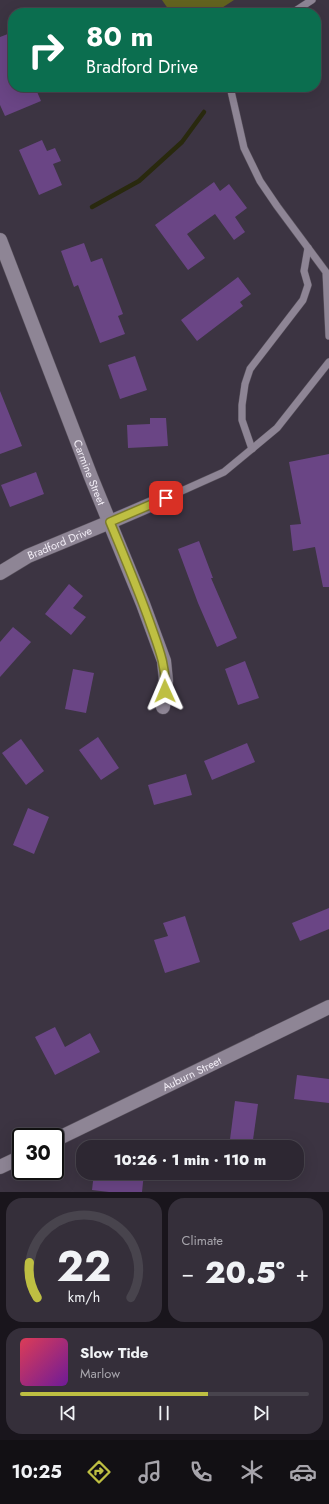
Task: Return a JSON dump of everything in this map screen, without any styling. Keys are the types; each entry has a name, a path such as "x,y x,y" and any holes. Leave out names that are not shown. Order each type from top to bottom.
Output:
{"street":[{"name":"Carmine Street","path":"0,240 91,477 143,604 164,661 166,681 163,707"},
{"name":"Bradford Drive","path":"0,573 28,556 166,498"},
{"name":"Auburn Street","path":"64,1136 329,1007"},
{"path":"0,1167 12,1161"}],"lane":[{"path":"300,8 312,0"},
{"path":"231,92 244,148 260,181 326,272 329,336"},
{"path":"252,449 242,420 242,405 245,384 250,369 303,300 308,284 304,271 308,248"},
{"path":"166,498 224,472 252,449 277,428 329,362"}],"shaded area":[{"path":"162,0 234,0 222,8 168,8"}],"building":[{"path":"8,34 8,92 37,92 41,101 5,116 0,105 0,37"},
{"path":"42,140 47,151 55,148 61,161 53,164 62,185 39,195 19,150"},
{"path":"214,182 220,191 229,184 247,208 235,217 245,232 234,240 215,214 187,234 205,258 188,270 155,225"},
{"path":"84,243 91,262 102,258 123,314 118,316 125,334 100,343 78,285 74,287 61,251"},
{"path":"238,277 251,294 240,302 243,306 197,341 181,320"},
{"path":"135,356 147,390 120,399 108,365"},
{"path":"0,391 22,446 0,454"},
{"path":"150,418 166,418 168,446 128,448 127,425 150,424"},
{"path":"329,454 329,587 323,587 315,547 293,551 290,525 301,524 289,462"},
{"path":"36,472 44,494 10,507 1,485"},
{"path":"199,541 213,578 211,578 237,638 217,647 198,603 178,549"},
{"path":"69,584 83,596 73,608 86,617 71,635 45,614"},
{"path":"13,627 31,642 0,677 0,642"},
{"path":"245,661 259,698 238,705 225,669"},
{"path":"73,669 94,673 86,713 65,709"},
{"path":"98,737 119,768 101,780 79,750"},
{"path":"21,739 44,771 26,785 2,753"},
{"path":"247,743 255,762 212,780 204,761"},
{"path":"186,774 192,795 154,805 148,785"},
{"path":"28,808 49,817 34,854 13,845"},
{"path":"329,908 329,929 300,941 292,923"},
{"path":"185,916 200,962 165,973 154,940 168,936 163,923"},
{"path":"55,1027 65,1047 90,1033 100,1052 55,1075 35,1037"},
{"path":"297,1075 329,1079 329,1103 294,1099"},
{"path":"235,1101 258,1104 253,1140 230,1140"},
{"path":"93,1180 143,1180 142,1192 109,1192 92,1190"}],"waterway":[{"path":"92,207 139,181 182,142 204,112"}],"route":[{"path":"165,691 166,681 164,661 110,522 166,498"}]}
